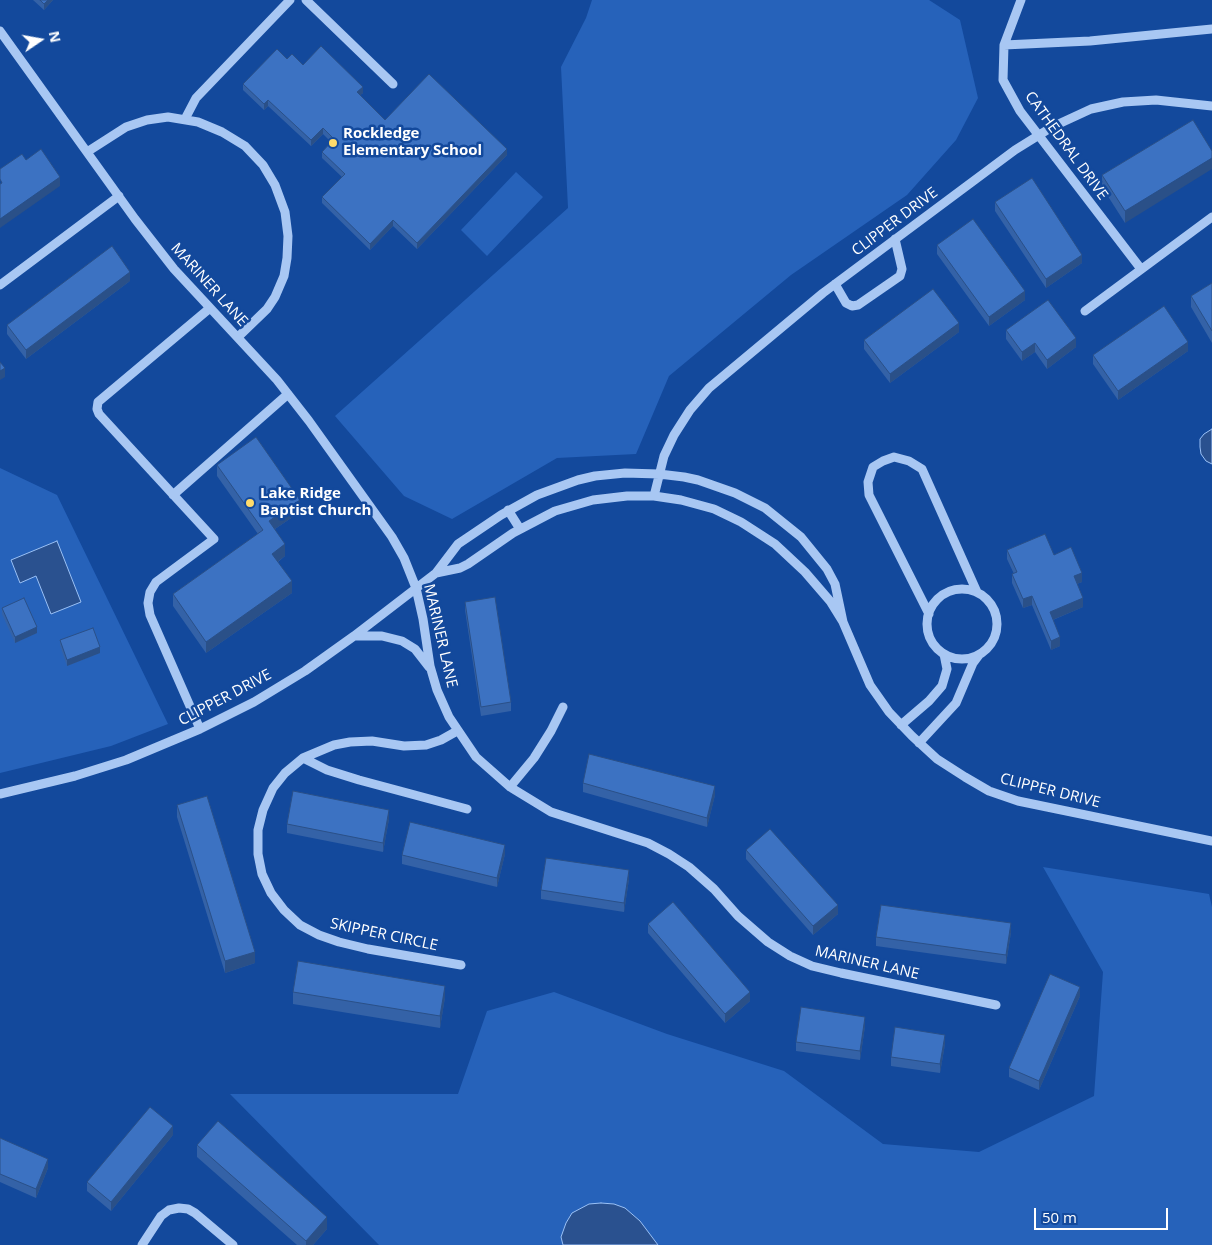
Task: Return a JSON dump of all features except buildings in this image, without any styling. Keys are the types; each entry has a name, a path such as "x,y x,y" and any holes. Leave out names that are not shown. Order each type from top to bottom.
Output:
{"street":[{"path":"185,119 196,98 290,0"},
{"path":"306,0 393,84"},
{"name":"CATHEDRAL DRIVE","path":"1021,0 1004,45 1003,80 1020,111 1141,270"},
{"path":"1004,45 1090,41 1212,29"},
{"name":"MARINER LANE","path":"0,31 118,196 174,269 238,336 288,394 392,536 404,558 416,588 424,619 432,672 437,690 457,731 476,758 510,787 551,812 648,843 669,854 689,867 708,883 738,916 768,942 790,956 812,966 841,973 996,1005"},
{"name":"CLIPPER DRIVE","path":"654,496 664,456 674,435 690,410 709,388 835,284 1015,150 1039,135 1091,109 1123,102 1156,100 1212,106"},
{"path":"87,152 116,132 136,122 157,118 185,119 215,129 245,146 263,165 276,185 285,212 288,236 287,258 280,287 267,309 238,336"},
{"path":"0,285 118,196"},
{"path":"1085,312 1212,217"},
{"path":"835,284 846,303 852,306 858,305 900,276 902,269 895,239"},
{"path":"200,729 150,615 148,603 150,592 156,582 214,539 99,414 97,409 98,402 210,308"},
{"path":"173,495 288,394"},
{"path":"919,743 956,703 973,663 992,643 997,631 997,619 993,607 978,592 922,469 909,461 894,458 883,461 873,467 868,482 869,495 929,614"},
{"name":"CLIPPER DRIVE","path":"0,794 75,776 126,760 200,729 268,693 354,636 436,573 458,544 508,510 538,495 578,480 613,474 659,474 698,480 726,489 750,500 784,522 812,549 832,578 843,622"},
{"name":"CLIPPER DRIVE","path":"436,573 460,568 468,564 520,529 555,511 593,500 627,496 654,496 681,500 714,509 741,522 775,544 810,577 830,601 843,622 870,684 889,712 919,743 965,777 989,791 1018,801 1212,841"},
{"path":"508,510 520,529"},
{"path":"978,592 967,589 946,593 937,600 927,620 931,641 944,654 961,659 973,658 980,654"},
{"path":"354,636 382,636 402,641 415,649 432,672"},
{"path":"901,725 929,701 942,686 947,670 944,654"},
{"path":"510,787 534,758 563,707"},
{"name":"SKIPPER CIRCLE","path":"457,731 441,740 426,744 404,746 372,741 350,742 334,745 303,758 285,773 273,788 263,810 258,830 258,854 262,874 275,899 300,924 319,935 368,949 461,964"},
{"path":"303,758 327,770 359,780 467,809"},
{"path":"142,1245 161,1216 169,1210 180,1208 188,1209 195,1213 233,1245"}],"shaded area":[{"path":"592,0 929,0 960,20 978,98 956,140 907,195 791,275 669,376 636,454 557,458 452,519 404,496 335,416 568,208 561,67 586,18"},
{"path":"516,172 543,197 487,256 461,230"},
{"path":"1212,429 1212,464 1206,461 1201,454 1200,439"},
{"path":"0,468 57,495 168,724 111,746 0,773"},
{"path":"57,541 81,602 51,614 36,576 20,583 11,560"},
{"path":"1043,867 1209,894 1212,907 1212,1245 658,1245 640,1221 561,1236 563,1245 379,1245 230,1094 458,1094 487,1011 554,992 667,1034 784,1071 883,1144 979,1152 1094,1096 1103,972"},
{"path":"589,1204 614,1204 625,1208 640,1221 658,1245 563,1245 561,1237 572,1213"}],"place":[{"name":"Rockledge Elementary School","path":"333,143"},
{"name":"Lake Ridge Baptist Church","path":"250,503"}]}
